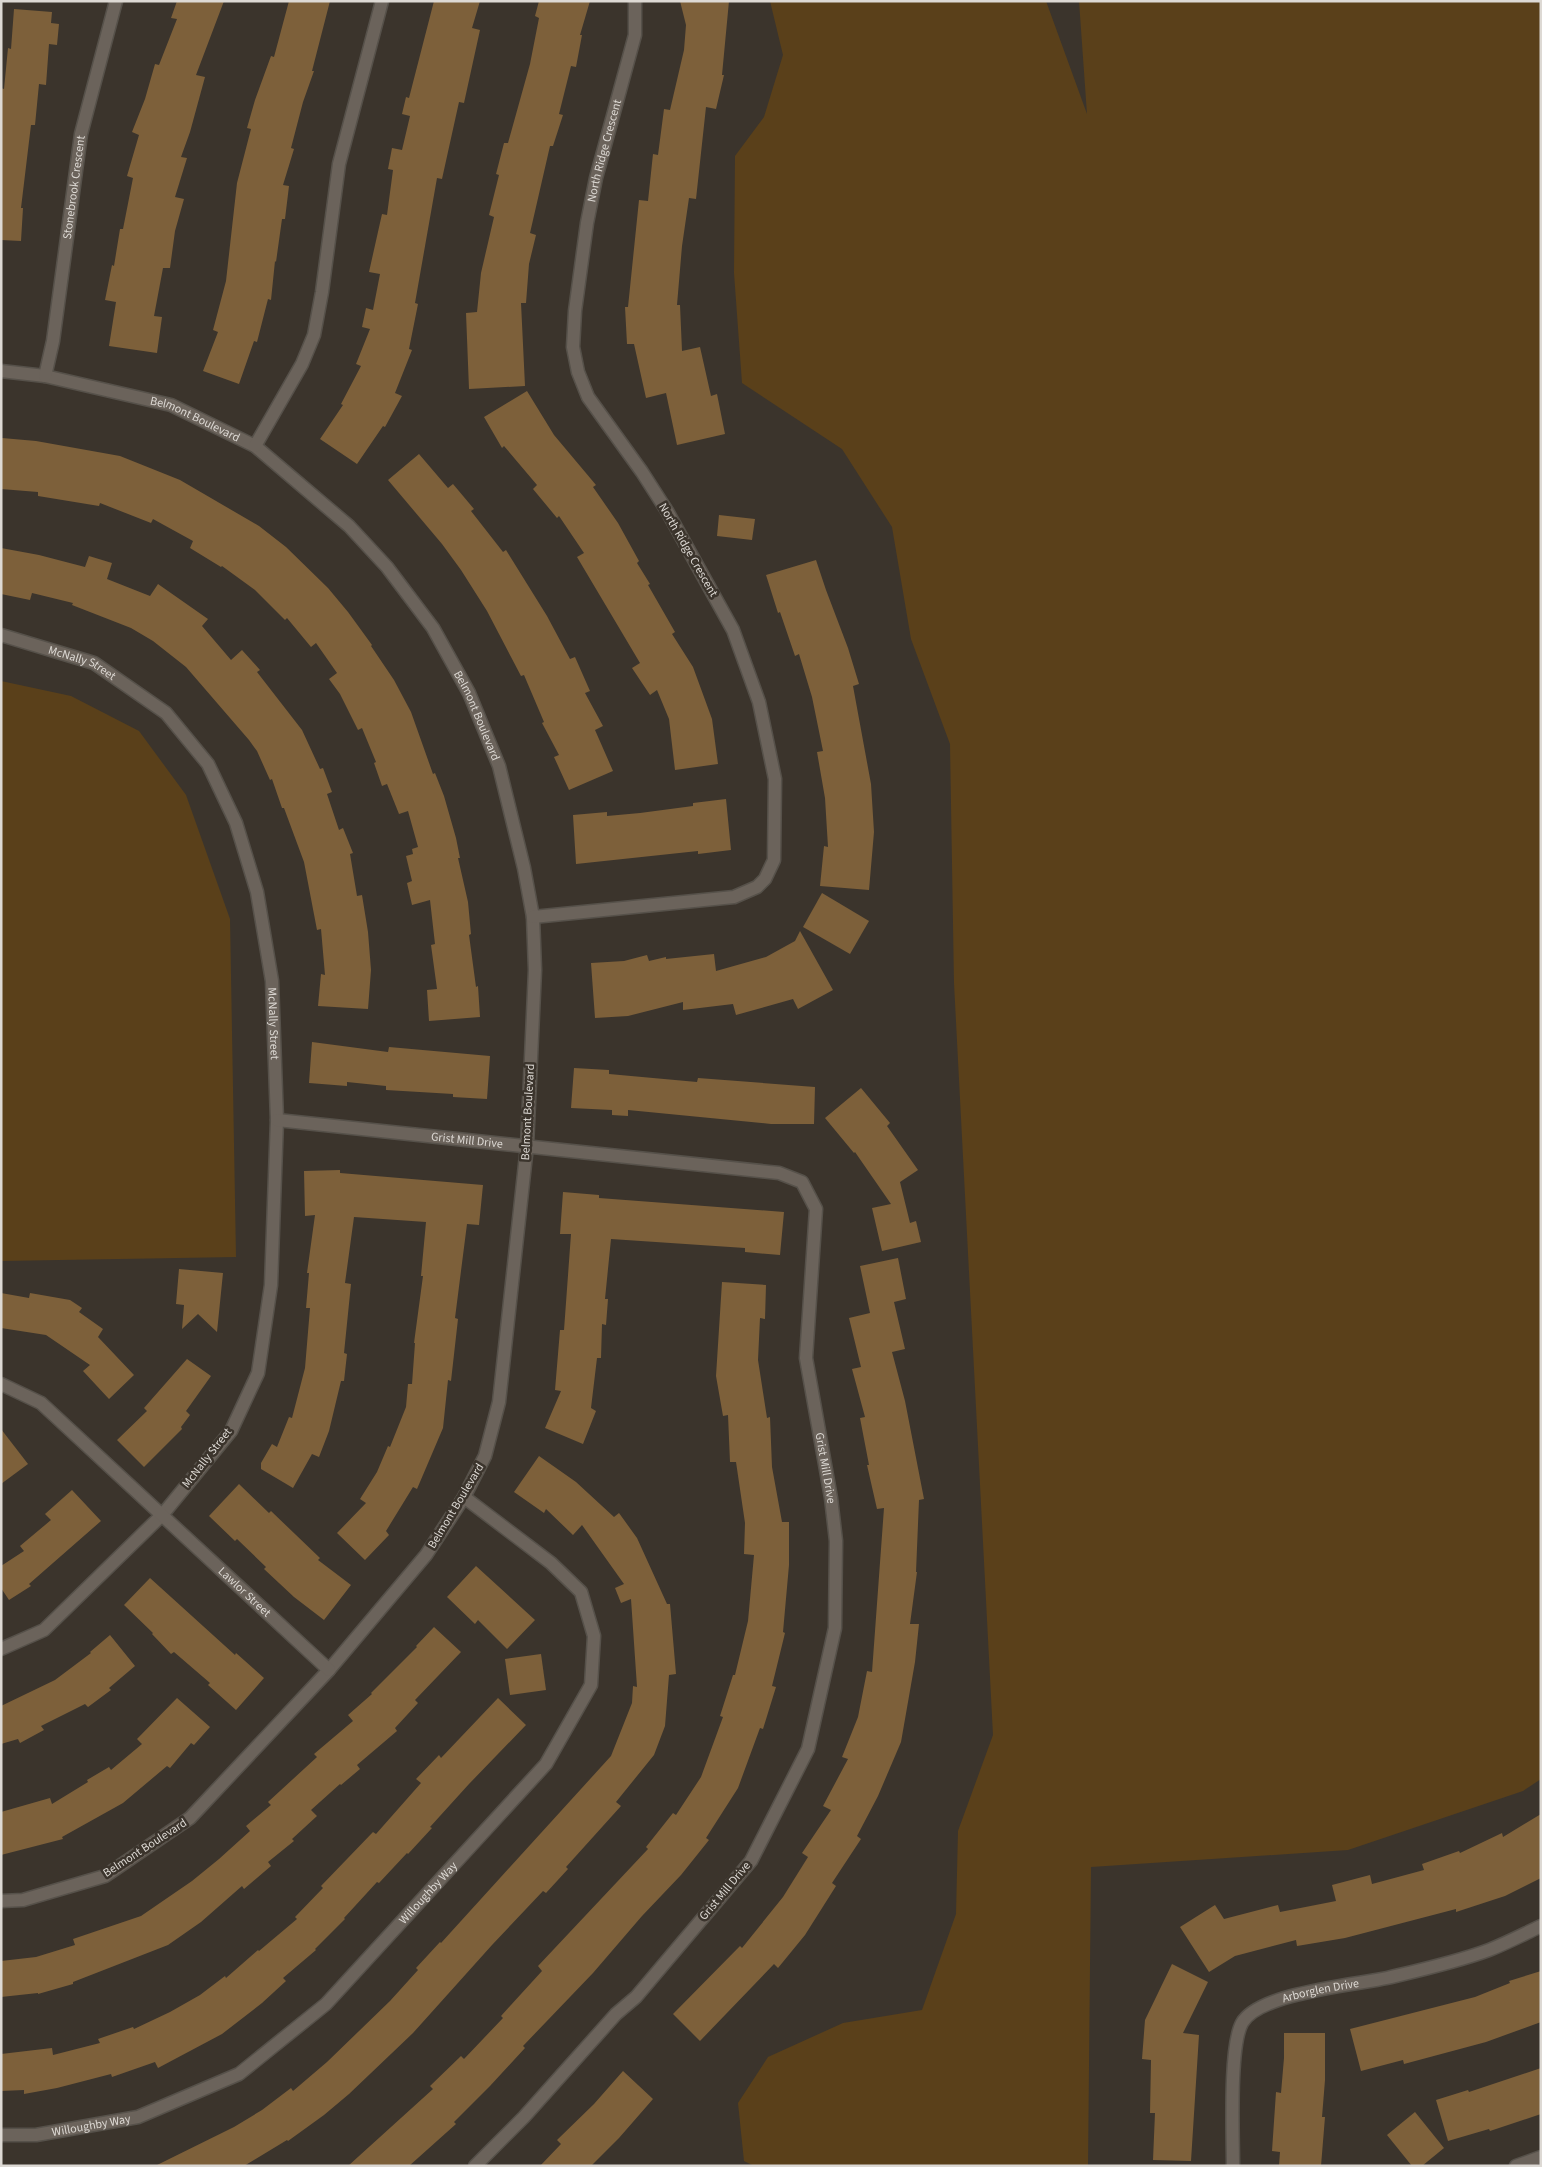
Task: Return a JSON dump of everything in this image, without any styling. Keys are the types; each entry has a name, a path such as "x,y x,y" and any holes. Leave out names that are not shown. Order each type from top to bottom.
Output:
{"street":[{"name":"Stonebrook Crescent","path":"45,376 53,342 81,134 116,1"},
{"path":"255,446 302,364 314,335 322,292 338,164 382,1"},
{"name":"North Ridge Crescent","path":"533,917 734,897 757,887 765,879 774,860 775,779 772,759 759,702 734,630 657,495 588,397 578,372 573,347 575,311 587,223 596,178 635,35 635,1"},
{"name":"Belmont Boulevard","path":"1,371 45,376 171,405 255,446 349,526 387,567 432,628 469,694 499,766 524,868 533,917 535,970 527,1146 499,1402 485,1456 464,1497 426,1555 329,1670 190,1818 104,1876 23,1900 1,1901"},
{"name":"McNally Street","path":"1,635 94,663 166,713 208,764 236,823 257,892 272,981 277,1120 271,1285 258,1373 231,1431 162,1514"},
{"name":"Grist Mill Drive","path":"277,1120 779,1173 802,1182 816,1209 806,1358 831,1498 836,1542 835,1628 808,1749 751,1861 636,1997 616,2014 524,2117 475,2166"},
{"name":"Lawlor Street","path":"1,1384 41,1403 329,1670"},
{"name":"Willoughby Way","path":"1,2135 36,2135 138,2117 239,2074 326,2004 546,1764 591,1685 594,1636 581,1592 551,1563 464,1497"},
{"path":"1,1649 44,1630 162,1514"},
{"name":"Arborglen Drive","path":"1233,2166 1234,2074 1238,2038 1242,2024 1251,2012 1275,2001 1325,1988 1386,1978 1489,1950 1541,1926"},
{"path":"1516,2166 1541,2158"}],"shaded area":[{"path":"770,1 1046,1 1087,114 1079,1 1541,1 1541,1779 1523,1791 1348,1850 1091,1867 1088,2166 754,2166 744,2161 738,2103 768,2057 843,2023 922,2010 956,1914 958,1831 993,1735 954,983 950,744 911,639 892,527 842,449 742,383 734,273 735,156 764,117 783,55"},
{"path":"1,681 71,696 139,731 186,795 230,919 236,1257 1,1261"}],"building":[{"path":"177,1 224,1 196,75 205,77 181,157 187,158 175,197 184,199 175,231 170,268 163,268 154,316 162,317 157,353 109,346 116,302 105,300 112,265 114,266 120,229 123,229 133,178 127,176 139,135 132,132 145,99 155,64 159,65 177,19 171,18"},
{"path":"289,1 330,1 312,71 314,71 303,102 291,148 294,149 283,185 289,186 285,219 282,219 275,261 271,300 268,299 257,342 254,341 239,384 203,371 218,332 213,330 226,281 237,183 251,129 247,128 271,56 274,57"},
{"path":"434,1 480,1 472,28 480,30 464,103 459,102 442,179 437,178 415,303 418,304 409,349 412,350 395,393 402,396 385,427 383,426 357,464 320,439 343,405 341,404 361,366 356,364 370,329 362,327 366,308 373,310 380,274 369,272 382,214 387,215 393,170 388,169 392,148 402,150 410,116 402,114 406,97 409,98"},
{"path":"539,1 590,1 580,35 582,35 576,67 571,66 559,114 563,115 553,146 550,146 530,233 536,235 529,264 526,303 521,303 525,386 469,389 466,313 477,312 481,273 494,217 489,215 499,175 496,174 504,143 508,143 530,64 539,18 535,16"},
{"path":"680,1 729,1 722,75 724,75 716,109 706,107 696,199 689,198 682,246 677,305 680,305 682,351 700,347 711,396 717,394 725,434 677,445 666,393 646,398 634,344 627,344 625,307 628,307 639,200 648,201 653,154 658,155 664,109 670,110 684,50 686,25"},
{"path":"14,9 52,12 51,23 59,24 57,45 49,44 46,85 39,84 35,125 31,125 21,208 23,208 21,241 1,240 1,88 4,89 8,48 11,49"},
{"path":"527,391 554,435 596,485 593,487 618,523 639,561 637,563 650,584 648,585 675,632 672,634 693,667 712,719 718,764 675,770 669,719 657,690 650,695 632,668 640,663 577,557 584,553 559,516 557,518 533,489 537,485 504,446 502,448 484,417"},
{"path":"2,438 36,441 120,456 180,480 259,526 286,547 328,588 348,612 372,645 411,712 433,774 435,773 444,796 456,838 460,858 458,858 468,902 471,934 469,935 476,987 478,986 480,1017 429,1021 427,990 437,989 431,945 435,944 430,900 412,905 407,883 412,881 406,856 413,854 412,849 418,847 408,811 399,814 387,784 382,786 374,763 376,762 362,728 358,730 340,694 329,679 337,673 316,643 311,647 287,618 285,620 255,590 222,566 190,548 193,541 153,519 151,523 100,503 99,506 38,496 38,492 1,489"},
{"path":"419,454 448,488 453,484 474,509 471,511 503,552 506,550 547,616 570,659 575,657 590,691 585,693 603,726 595,730 613,771 569,790 554,757 559,755 542,723 544,722 524,675 521,676 487,611 442,544 388,480"},
{"path":"719,515 755,519 752,540 717,536"},
{"path":"1,548 39,555 85,567 89,556 112,563 107,579 150,596 158,584 208,619 202,626 231,660 242,650 260,670 257,672 302,730 320,769 323,768 332,792 327,794 339,830 343,828 353,853 350,854 357,896 362,895 368,932 371,970 368,1009 318,1006 321,974 325,975 321,929 317,930 304,862 272,779 270,780 257,751 249,740 186,667 153,641 131,628 72,605 73,603 32,593 30,600 1,594"},
{"path":"816,560 859,684 853,686 871,784 874,832 869,890 820,886 824,846 828,847 825,798 817,752 823,751 812,697 799,654 795,656 780,612 778,613 766,575"},
{"path":"726,799 731,850 698,854 698,851 576,864 573,815 607,812 607,816 640,813 693,806 693,803"},
{"path":"822,893 869,921 850,954 803,927"},
{"path":"800,931 833,990 798,1009 793,999 736,1015 733,1004 683,1010 683,1002 628,1016 595,1018 591,963 624,961 647,955 649,961 666,957 666,959 714,954 716,971 766,957 795,941"},
{"path":"312,1042 388,1052 389,1047 490,1056 487,1099 453,1097 453,1094 386,1090 386,1086 347,1082 347,1086 309,1083"},
{"path":"574,1068 609,1070 609,1074 697,1082 698,1078 815,1087 814,1124 771,1124 628,1110 628,1116 612,1115 612,1110 571,1108"},
{"path":"861,1088 890,1123 887,1126 918,1170 900,1182 910,1223 916,1221 921,1242 882,1251 872,1208 891,1204 855,1152 825,1118"},
{"path":"340,1170 340,1173 483,1185 479,1225 467,1224 455,1318 458,1319 451,1381 448,1380 443,1428 417,1489 413,1487 386,1531 389,1535 365,1560 337,1533 366,1503 360,1499 377,1472 388,1446 390,1447 406,1407 408,1384 412,1384 414,1343 423,1276 421,1276 426,1222 354,1217 345,1283 351,1284 344,1353 347,1354 344,1381 341,1381 329,1431 319,1457 312,1454 293,1488 261,1469 261,1463 272,1444 277,1447 289,1417 292,1418 305,1368 310,1308 306,1308 309,1273 307,1273 315,1215 305,1216 304,1171"},
{"path":"563,1192 599,1195 599,1198 784,1212 780,1255 745,1252 745,1248 611,1239 605,1299 608,1299 606,1325 602,1324 601,1358 597,1358 591,1408 596,1411 583,1444 545,1428 561,1391 555,1390 560,1330 564,1330 571,1234 560,1234"},
{"path":"898,1258 906,1299 894,1302 905,1349 892,1352 905,1401 924,1499 919,1500 917,1572 910,1624 919,1624 915,1662 901,1742 878,1796 857,1836 861,1839 832,1883 836,1886 805,1935 778,1968 774,1964 700,2041 673,2014 740,1946 742,1948 783,1897 808,1857 802,1853 831,1810 823,1806 848,1759 842,1757 858,1717 867,1671 872,1672 884,1508 877,1509 867,1465 869,1465 860,1418 865,1417 852,1369 861,1367 849,1318 870,1313 860,1266"},
{"path":"179,1269 223,1273 217,1332 198,1314 182,1329 184,1305 176,1304"},
{"path":"722,1282 766,1285 765,1319 760,1318 758,1360 767,1418 770,1417 772,1467 782,1522 789,1522 789,1565 783,1632 785,1633 772,1686 776,1687 763,1729 760,1728 738,1788 706,1838 709,1840 681,1875 642,1916 593,1973 523,2046 525,2048 490,2086 454,2122 456,2124 409,2166 348,2166 433,2089 430,2086 461,2056 464,2059 503,2018 501,2016 542,1971 538,1966 648,1849 646,1847 673,1813 676,1815 701,1777 723,1717 720,1716 733,1675 735,1675 748,1621 754,1555 744,1554 745,1523 736,1462 730,1462 728,1415 723,1416 716,1376"},
{"path":"1,1293 29,1298 30,1293 70,1300 82,1308 79,1312 103,1329 98,1337 134,1375 109,1399 83,1371 90,1365 46,1335 1,1328"},
{"path":"187,1359 211,1376 186,1411 190,1415 181,1427 182,1429 144,1467 117,1440 147,1411 144,1408"},
{"path":"1,1429 28,1464 1,1484"},
{"path":"539,1456 576,1482 614,1517 619,1513 637,1538 667,1604 670,1604 676,1674 669,1675 665,1726 654,1755 616,1802 621,1806 566,1867 568,1869 546,1893 543,1891 413,2033 324,2115 288,2141 244,2166 155,2166 234,2127 262,2110 291,2088 293,2091 327,2062 390,2001 418,1970 416,1968 611,1756 632,1703 633,1686 637,1687 631,1599 621,1603 615,1588 624,1584 582,1525 573,1535 546,1509 544,1513 514,1492"},
{"path":"239,1484 269,1513 271,1511 320,1558 318,1560 351,1585 324,1620 294,1597 264,1569 266,1567 237,1539 235,1541 209,1516"},
{"path":"72,1490 101,1521 29,1584 31,1586 9,1600 1,1588 1,1566 24,1551 20,1546 51,1520 45,1514"},
{"path":"476,1566 535,1620 507,1649 478,1620 475,1624 447,1597"},
{"path":"150,1578 235,1655 236,1653 264,1678 236,1710 208,1685 210,1683 174,1652 171,1654 153,1633 124,1605"},
{"path":"434,1627 461,1652 415,1700 418,1703 395,1728 397,1731 357,1765 360,1769 311,1810 317,1816 292,1839 294,1841 268,1862 271,1866 244,1889 242,1886 201,1922 168,1945 73,1982 73,1984 38,1994 1,1997 1,1961 36,1957 75,1945 73,1939 141,1916 192,1881 219,1859 250,1831 246,1826 271,1805 268,1802 317,1757 314,1754 353,1721 348,1715 372,1694"},
{"path":"110,1635 135,1666 109,1688 111,1690 88,1707 85,1704 41,1726 44,1730 20,1743 18,1739 1,1744 1,1706 55,1680 91,1653"},
{"path":"541,1654 546,1690 510,1695 505,1659"},
{"path":"177,1698 210,1727 194,1745 191,1743 170,1768 167,1766 123,1803 62,1837 63,1839 1,1855 1,1812 50,1798 52,1804 109,1767 111,1770 142,1744 137,1739"},
{"path":"498,1698 526,1725 469,1784 408,1854 379,1883 377,1882 316,1950 283,1978 286,1981 262,2003 222,2034 158,2068 155,2062 112,2077 111,2074 57,2088 24,2094 24,2090 1,2091 1,2054 52,2048 53,2055 100,2043 98,2039 133,2027 134,2029 170,2012 200,1995 225,1976 226,1978 297,1919 295,1917 323,1888 321,1886 373,1832 376,1834 421,1783 416,1779 439,1755 441,1758"},
{"path":"1541,1814 1541,1878 1505,1896 1456,1912 1456,1909 1345,1938 1297,1946 1296,1940 1235,1956 1209,1972 1180,1927 1215,1905 1224,1919 1278,1905 1280,1912 1336,1901 1332,1885 1370,1875 1372,1884 1424,1870 1422,1864 1459,1851 1460,1853 1502,1833 1503,1837"},
{"path":"1172,1964 1208,1982 1183,2033 1199,2035 1191,2161 1153,2160 1155,2113 1150,2113 1151,2060 1142,2059 1145,2020"},
{"path":"1541,1971 1541,2022 1486,2042 1404,2064 1403,2060 1361,2071 1350,2029 1475,1997 1510,1983 1509,1981"},
{"path":"1284,2033 1325,2033 1325,2080 1322,2117 1325,2117 1321,2166 1279,2166 1280,2152 1272,2151 1276,2092 1281,2093"},
{"path":"1541,2068 1541,2114 1490,2131 1489,2129 1448,2141 1436,2100 1468,2090 1469,2092"},
{"path":"623,2071 653,2099 619,2138 591,2166 540,2166 561,2144 557,2140 594,2104"},
{"path":"1415,2112 1444,2148 1422,2166 1412,2166 1387,2135"}]}
